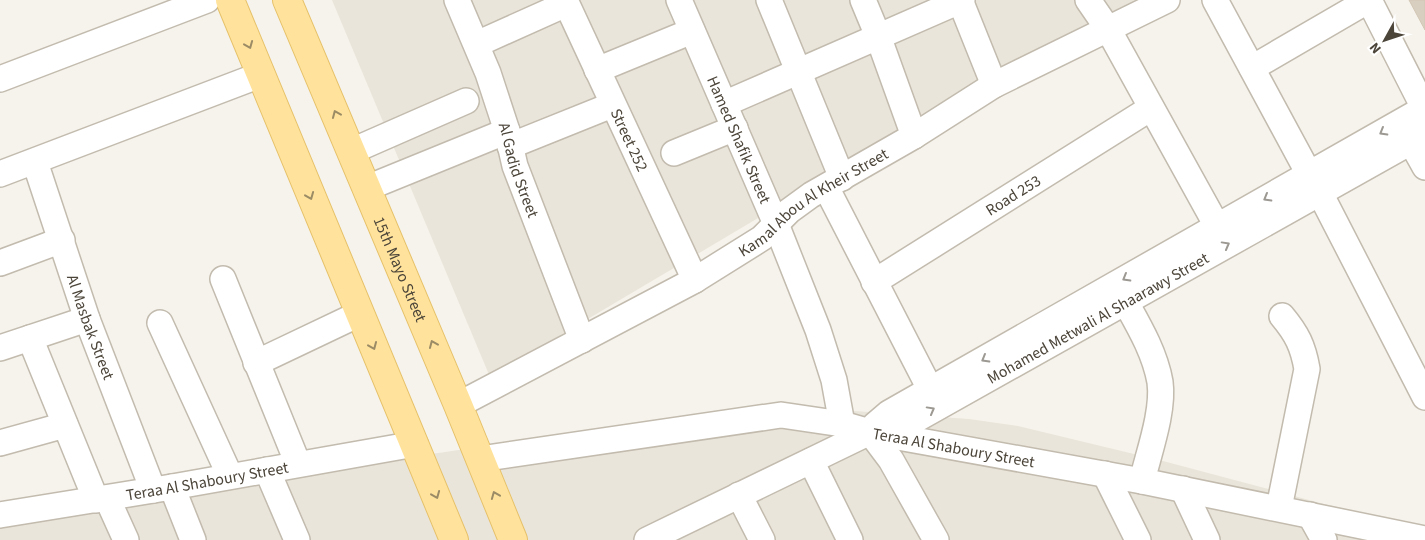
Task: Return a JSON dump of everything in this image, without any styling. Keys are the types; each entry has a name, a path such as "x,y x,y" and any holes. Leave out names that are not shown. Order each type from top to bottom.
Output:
{"main road":[{"path":"230,0 454,540"},
{"name":"15th Mayo Street","path":"288,0 513,540"}],"street":[{"path":"0,79 207,0"},
{"name":"Al Gadid Street","path":"457,0 477,44 509,139 515,166 582,340"},
{"path":"769,0 799,72 834,183 874,282 930,390"},
{"path":"863,0 914,136"},
{"path":"724,104 961,0 994,85"},
{"path":"1088,0 1108,29 1217,226"},
{"name":"Kamal Abou Al Kheir Street","path":"458,405 695,280 762,238 789,211 914,136 994,85 1167,0"},
{"path":"1215,0 1315,183 1417,358 1425,397"},
{"path":"1252,68 1369,0 1425,108 1357,160 1315,183"},
{"name":"Hamed Shafik Street","path":"682,1 692,31 776,224 818,330 834,380 842,424"},
{"path":"477,44 565,2"},
{"name":"Street 252","path":"565,2 695,280"},
{"path":"597,70 692,31"},
{"path":"0,174 260,75"},
{"path":"352,151 466,101"},
{"path":"366,188 612,105"},
{"name":"Road 253","path":"874,282 1151,108"},
{"path":"674,152 735,128"},
{"path":"1357,160 1418,138 1425,167"},
{"name":"Al Masbak Street","path":"35,162 87,318 162,488 193,540"},
{"name":"Mohamed Metwali Al Shaarawy Street","path":"870,432 889,413 1217,226 1315,183"},
{"name":"Mohamed Metwali Al Shaarawy Street","path":"647,540 870,432 888,430 915,420 1125,301 1315,183"},
{"path":"0,262 62,240"},
{"path":"224,279 298,464"},
{"path":"1125,301 1150,351 1160,383 1158,416 1142,481"},
{"path":"256,363 360,314"},
{"path":"1279,508 1307,369 1304,350 1295,332 1282,316"},
{"path":"0,348 87,318"},
{"path":"160,323 230,476"},
{"path":"30,338 65,425 102,499 126,540"},
{"name":"Teraa Al Shaboury Street","path":"480,459 781,415 842,424 870,432 1142,481 1425,539"},
{"path":"0,443 65,425"},
{"path":"870,432 891,460 936,540"},
{"name":"Teraa Al Shaboury Street","path":"0,515 415,444"},
{"path":"811,461 850,540"},
{"path":"267,470 297,540"},
{"path":"1105,474 1138,540"},
{"path":"1183,489 1207,540"},
{"path":"739,495 762,540"},
{"path":"1310,514 1324,540"}],"shaded area":[{"path":"332,0 1139,0 1067,35 490,377"},
{"path":"812,408 969,419 1018,426 1163,461 1324,504 1425,527 1425,540 0,540 0,522 254,480 486,446"}],"building":[{"path":"1409,0 1425,0 1425,30"}]}
